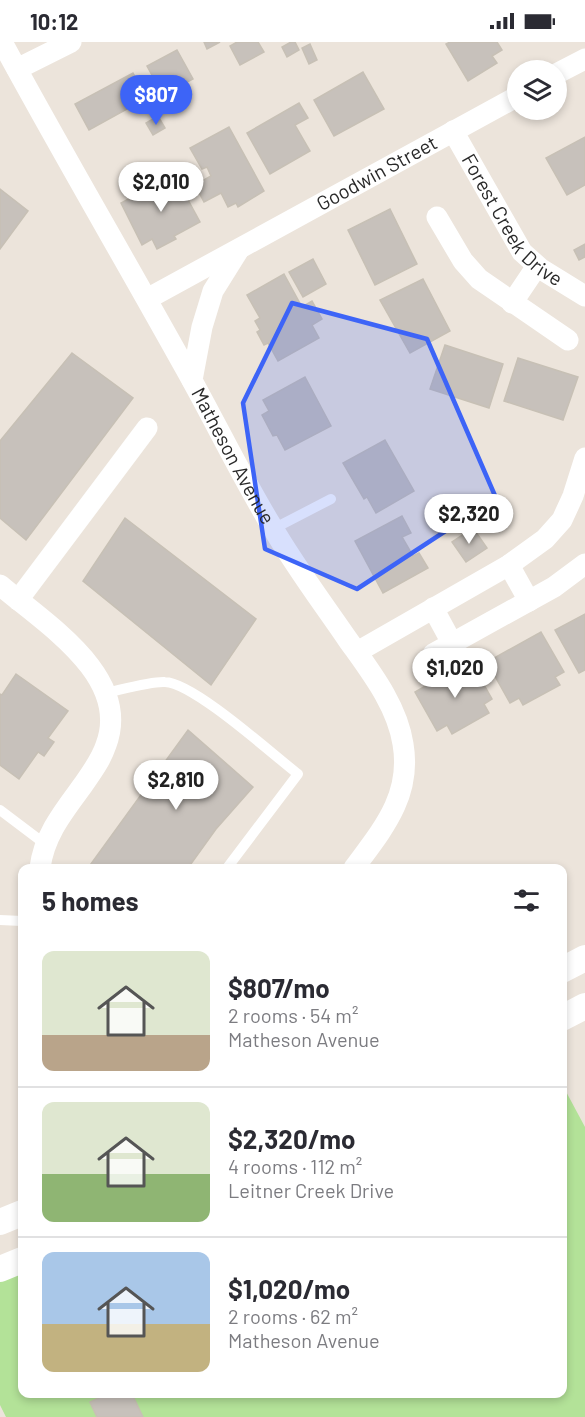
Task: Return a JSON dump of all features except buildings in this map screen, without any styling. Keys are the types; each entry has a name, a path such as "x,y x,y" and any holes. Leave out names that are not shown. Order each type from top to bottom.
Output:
{"street":[{"name":"Matheson Avenue","path":"2,42 273,529 357,652 396,716 404,745 404,776 398,799 389,821 357,864"},
{"path":"17,69 71,42"},
{"path":"567,68 585,59"},
{"name":"Goodwin Street","path":"147,299 507,102"},
{"name":"Forest Creek Drive","path":"453,131 522,252 537,266 585,296"},
{"path":"437,217 463,261 479,279 568,340"},
{"name":"Goodwin Street","path":"192,381 202,327 213,291 238,250"},
{"path":"512,303 537,266"},
{"path":"18,600 147,428"},
{"path":"357,652 508,565 546,539 562,519 573,496 585,458"},
{"path":"433,654 554,587 585,564"},
{"path":"508,565 529,601"},
{"path":"0,585 78,651 98,677 110,711 107,745 98,764 51,831 40,864"},
{"path":"433,608 452,643"},
{"path":"567,967 585,958"},
{"path":"567,1015 585,1005"},
{"path":"0,1222 18,1215"},
{"path":"0,1269 18,1262"}],"lane":[{"path":"273,529 331,499"},
{"path":"105,693 165,682 179,686 200,697 298,774 230,864"},
{"path":"0,810 45,844"},
{"path":"0,920 18,921"}],"highlighted area":[{"path":"292,303 427,339 496,498 357,589 265,549 243,403"}],"green space":[{"path":"567,1093 585,1127 585,1417 6,1417 0,1405 0,1269 18,1262 18,1398 567,1398"}]}
